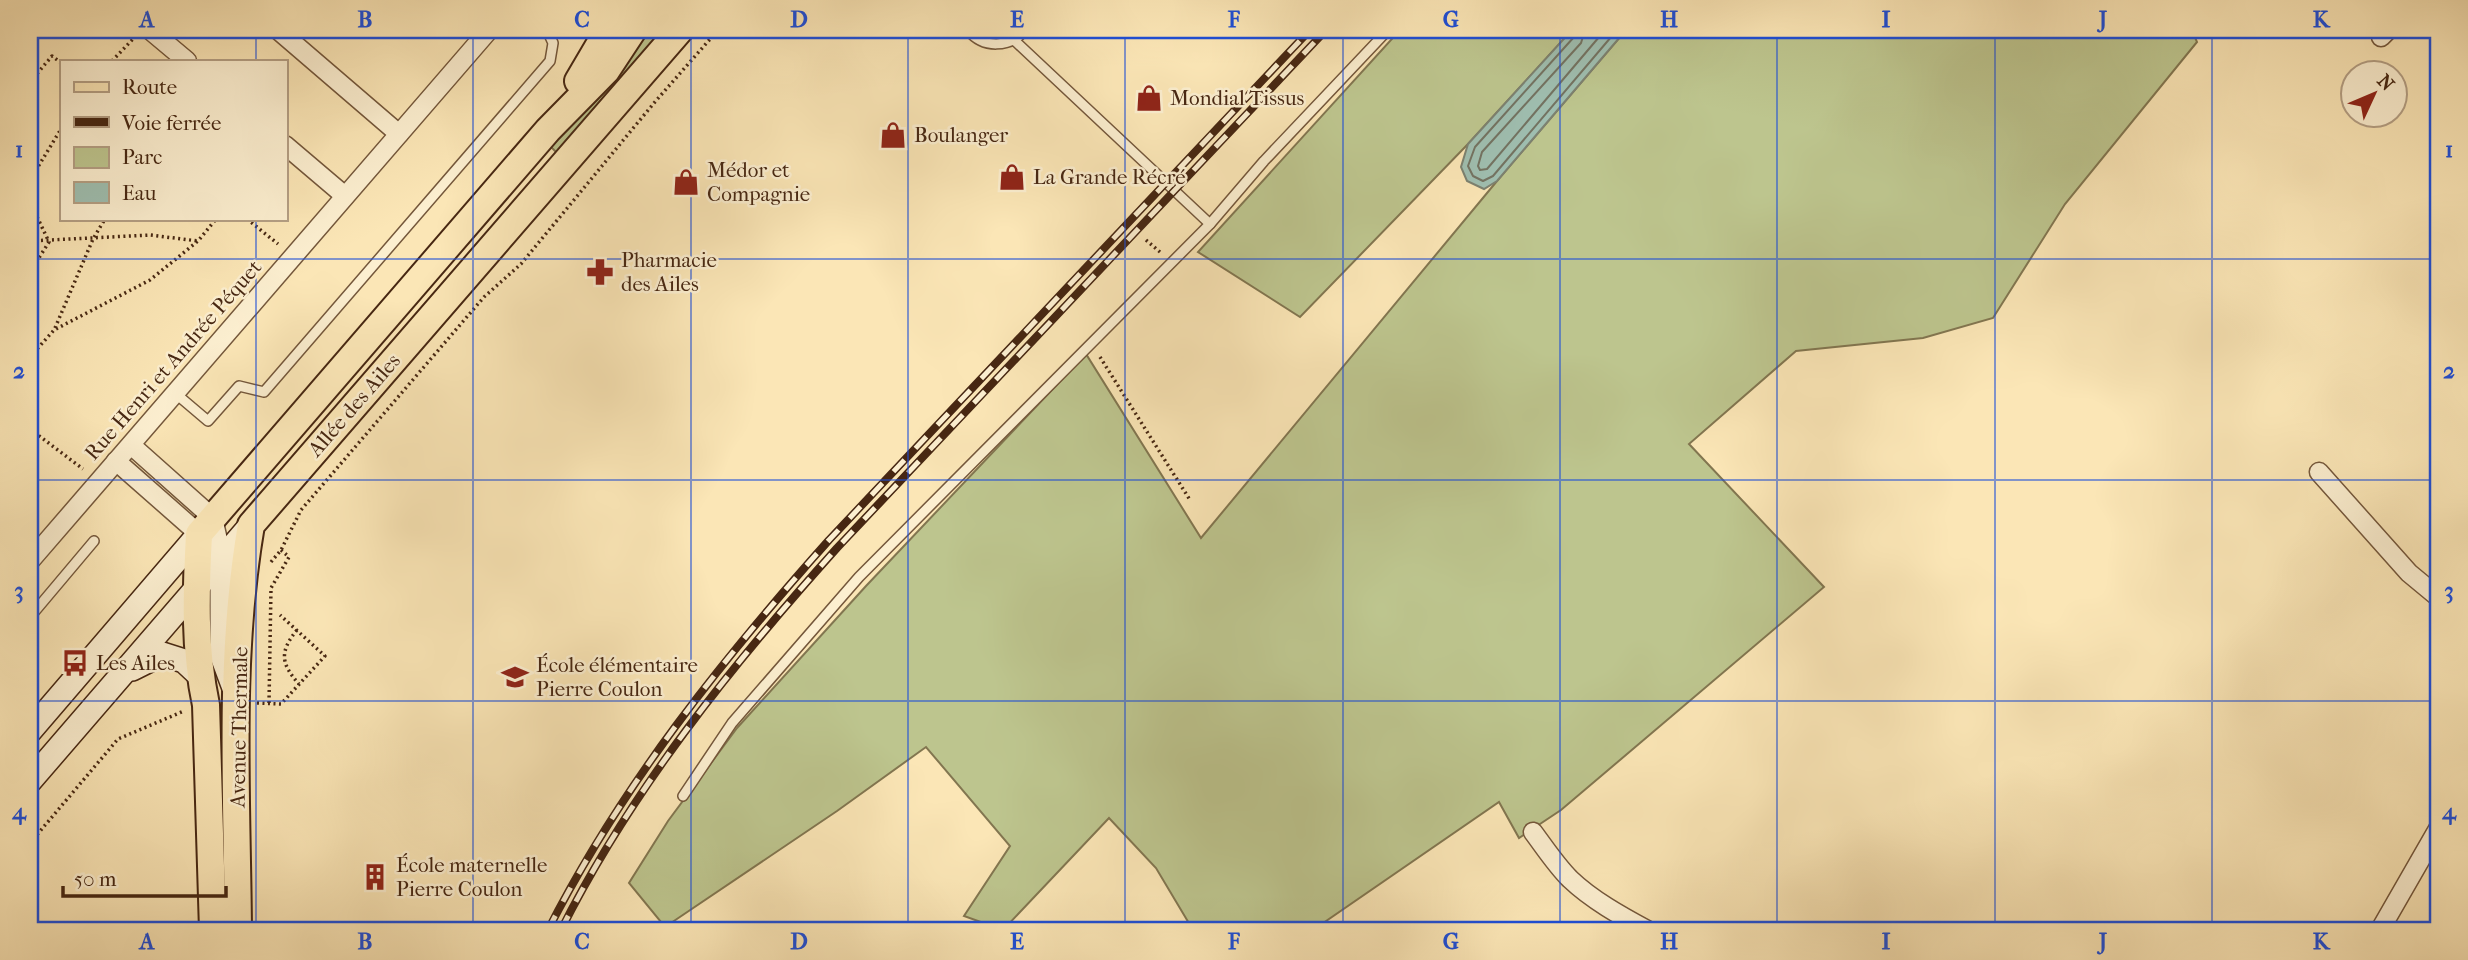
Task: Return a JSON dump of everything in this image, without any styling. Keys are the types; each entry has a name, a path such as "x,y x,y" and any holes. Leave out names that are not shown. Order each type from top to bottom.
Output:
{"main road":[{"path":"548,130 608,30"},
{"name":"Allée des Ailes","path":"30,731 548,130 606,71 633,30"},
{"name":"Allée des Ailes","path":"30,781 680,30"},
{"name":"Avenue Thermale","path":"238,930 237,699 243,575 251,525"},
{"path":"206,526 222,558 222,656 237,699"},
{"name":"Avenue Thermale","path":"206,526 196,588 199,675 206,705 213,930"},
{"path":"122,674 162,654 184,661 199,675"}],"street":[{"path":"278,30 399,134"},
{"name":"Rue Henri et Andrée Péquet","path":"30,561 489,30"},
{"path":"142,34 185,60"},
{"path":"287,147 345,196"},
{"path":"131,445 206,526"},
{"path":"116,461 206,526"},
{"path":"2319,472 2409,573 2438,597"},
{"path":"2380,930 2438,829"},
{"path":"1533,831 1571,880 1619,915 1647,930"}],"lane":[{"path":"175,393 208,421 239,386 264,392 550,61 553,43 547,30"},
{"path":"968,30 979,40 997,44 1014,40 1025,30"},
{"path":"683,796 732,723 859,577 1210,224 1264,161 1388,30"},
{"path":"1014,40 1210,224"},
{"path":"30,617 94,541"}],"path":[{"path":"269,703 271,588 289,557 281,551 301,510 484,297 521,264 646,111 718,30"},
{"path":"113,60 142,34"},
{"path":"30,82 52,56 60,63"},
{"path":"30,180 60,131"},
{"path":"30,202 49,242"},
{"path":"30,357 54,330 93,239 104,220"},
{"path":"54,330 150,280 198,241 215,220"},
{"path":"248,220 293,257"},
{"path":"30,241 150,235 198,241"},
{"path":"30,272 49,242"},
{"path":"1091,344 1190,500"},
{"path":"30,429 99,481"},
{"path":"237,699 281,704 325,656 280,615"},
{"path":"297,630 287,642 284,657 287,671 299,684"},
{"path":"30,843 118,739 193,707 206,705"}],"green space":[{"path":"646,30 664,30 557,153 551,147 605,84"},
{"path":"1400,30 1572,30 1468,144 1300,317 1198,252"},
{"path":"1626,30 2192,30 2197,42 2065,204 1993,318 1923,338 1796,351 1689,444 1824,587 1561,810 1519,838 1499,802 1313,930 1193,930 1156,868 1109,818 1003,930 964,916 1010,846 926,747 837,811 665,927 629,883 668,821 737,728 866,586 1086,354 1201,538"}],"water":[{"path":"1572,30 1626,30 1497,181 1484,189 1467,181 1461,167 1468,144"}],"railway":[{"path":"548,930 608,825 641,775 712,678 750,632 829,540 1310,30"},
{"path":"561,930 619,827 652,778 722,683 798,592 1326,30"}],"place":[{"name":"Mondial Tissus","path":"1149,98"},
{"name":"Boulanger","path":"893,135"},
{"name":"La Grande Récré","path":"1012,177"},
{"name":"Médor et Compagnie","path":"686,182"},
{"name":"Pharmacie des Ailes","path":"600,272"},
{"name":"Les Ailes","path":"75,663"},
{"name":"École élémentaire Pierre Coulon","path":"515,677"},
{"name":"École maternelle Pierre Coulon","path":"375,877"}]}
